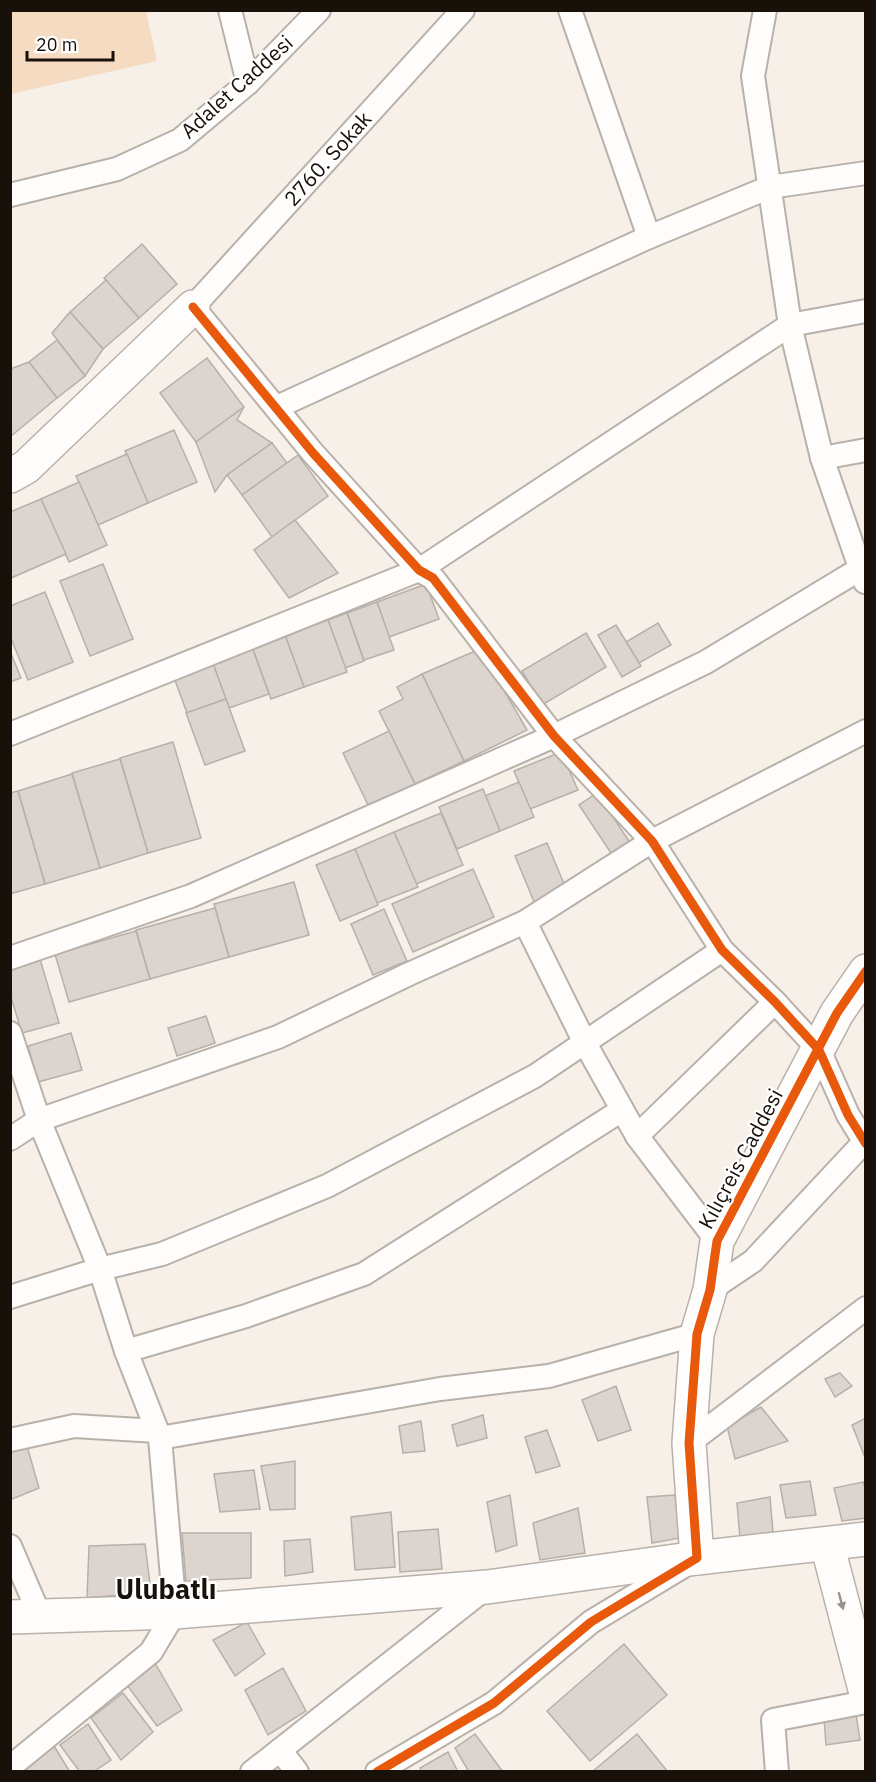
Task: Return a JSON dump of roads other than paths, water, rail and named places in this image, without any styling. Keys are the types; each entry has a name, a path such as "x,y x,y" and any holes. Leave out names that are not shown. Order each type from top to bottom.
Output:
{"street":[{"path":"230,10 248,83"},
{"name":"Adalet Caddesi","path":"10,195 117,169 180,140 248,83 319,10"},
{"name":"2760. Sokak","path":"193,307 463,10"},
{"path":"570,10 649,237"},
{"path":"10,958 191,896 554,736 706,662 864,573 822,458 790,325 753,76 766,11"},
{"path":"277,407 649,237 770,187 866,173"},
{"path":"10,476 26,467 193,307 313,453 419,570 433,578 554,736 652,841 722,950 775,1002 819,1050 848,1115 865,1142 753,1261 710,1290"},
{"path":"10,734 419,570 790,325 866,311"},
{"path":"822,458 866,450"},
{"path":"10,1139 39,1120 278,1037 409,974 525,922 652,841 866,731"},
{"path":"525,922 585,1043 637,1136 717,1241"},
{"path":"10,1297 100,1269 162,1254 327,1186 535,1076 722,950"},
{"name":"Kılıçreis Caddesi","path":"697,1558 688,1443 698,1334 710,1290 717,1241 837,1013 866,971"},
{"path":"637,1136 775,1002"},
{"path":"10,1034 39,1120 100,1269 126,1351 158,1434 175,1612 151,1652 10,1767"},
{"path":"126,1351 246,1316 364,1274 622,1110"},
{"path":"688,1443 866,1308"},
{"path":"10,1440 74,1426 158,1434 440,1389 549,1376 698,1334"},
{"path":"10,1546 25,1617 175,1612 487,1587 697,1558 866,1539"},
{"path":"827,1544 866,1693"},
{"path":"377,1772 494,1703 591,1622 697,1558"},
{"path":"252,1772 487,1587"},
{"path":"777,1772 773,1720 866,1702"},
{"path":"280,1750 297,1772"}],"district":[{"name":"Ulubatlı","path":"166,1590"}]}
